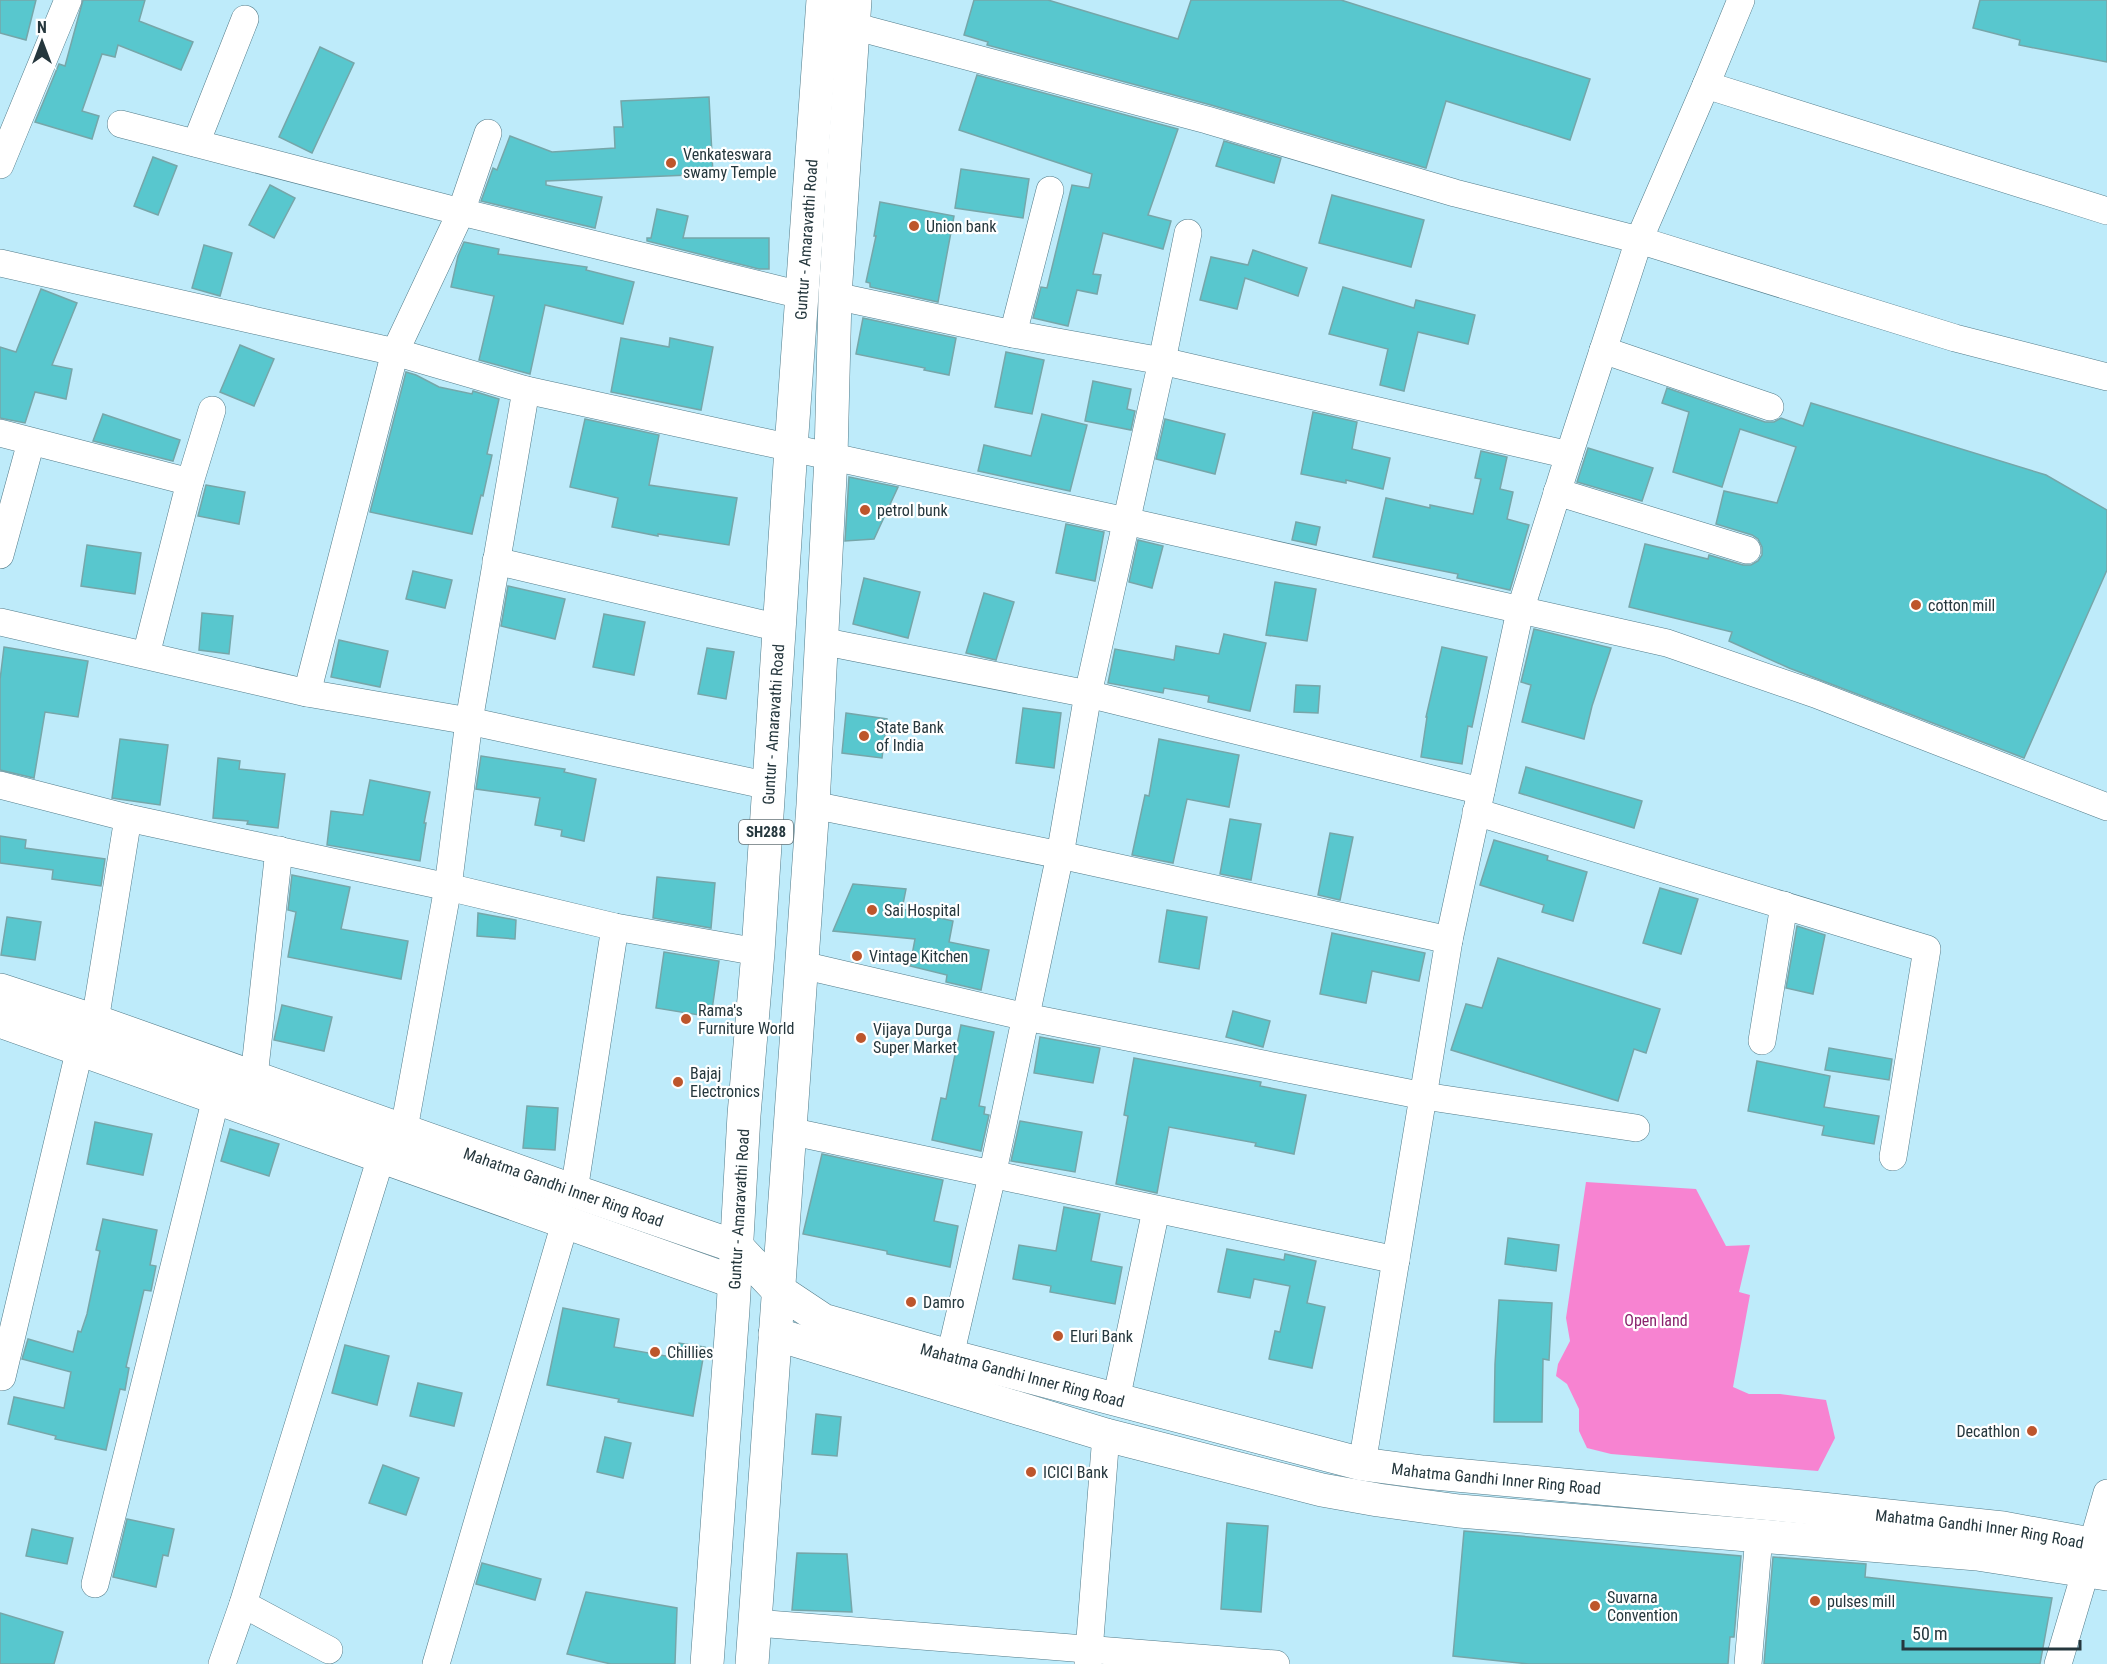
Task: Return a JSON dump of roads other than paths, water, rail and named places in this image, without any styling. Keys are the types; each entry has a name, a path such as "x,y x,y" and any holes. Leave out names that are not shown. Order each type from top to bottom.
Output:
{"main road":[{"name":"Guntur - Amaravathi Road","path":"707,1664 744,1114 759,952 778,628 823,0"},
{"name":"Guntur - Amaravathi Road","path":"752,1664 813,805 831,457 835,296 854,13"},
{"path":"763,890 806,894"},
{"name":"Mahatma Gandhi Inner Ring Road","path":"0,990 216,1098 734,1282"},
{"name":"Mahatma Gandhi Inner Ring Road","path":"0,1021 87,1035 254,1077 736,1247 778,1290 823,1320 950,1356 1362,1464 1423,1472 2003,1528 2098,1559"},
{"name":"Mahatma Gandhi Inner Ring Road","path":"775,1334 1106,1435 1322,1490 1378,1500 1459,1511 1977,1554 2098,1559"}],"street":[{"path":"0,165 68,0"},
{"path":"1362,1464 1449,940 1520,611 1639,240 1741,0"},
{"path":"854,13 1455,192 1639,240 1955,338 2107,377"},
{"path":"196,143 245,19"},
{"path":"1706,86 2107,212"},
{"path":"122,124 461,212 801,295"},
{"path":"307,693 395,352 461,212 488,133"},
{"path":"1013,334 1050,190"},
{"path":"950,1356 1026,1017 1060,855 1088,694 1162,362 1188,232"},
{"path":"0,263 395,352 526,390 1126,521 1667,643 1815,694 2107,806"},
{"path":"835,296 1013,334 1162,362 1569,455"},
{"path":"1603,351 1770,407"},
{"path":"404,1129 448,887 469,721 526,390"},
{"path":"146,656 190,482 212,410"},
{"path":"0,433 190,482"},
{"path":"0,555 31,442"},
{"path":"1557,492 1747,550"},
{"path":"496,561 778,628"},
{"path":"0,622 307,693 469,721 770,786"},
{"path":"821,641 1088,694 1478,801 1784,905 1927,949 1893,1157"},
{"path":"0,785 128,818 448,887 615,927 759,952"},
{"path":"813,805 1060,855 1449,940"},
{"path":"1,1379 87,1035 128,818"},
{"path":"254,1077 279,850"},
{"path":"1762,1041 1784,905"},
{"path":"574,1191 615,927"},
{"path":"802,965 1026,1017 1424,1096 1636,1128"},
{"path":"94,1584 216,1098"},
{"path":"789,1131 992,1176 1396,1260"},
{"path":"222,1664 243,1604 381,1157"},
{"path":"1116,1400 1156,1210"},
{"path":"436,1664 565,1223"},
{"path":"1088,1657 1106,1435"},
{"path":"2058,1664 2098,1559 2107,1493"},
{"path":"1748,1664 1759,1536"},
{"path":"243,1604 329,1650"},
{"path":"755,1623 1088,1657 1276,1664"}],"place":[{"name":"Venkateswara swamy Temple","path":"671,163"},
{"name":"Union bank","path":"914,226"},
{"name":"petrol bunk","path":"865,510"},
{"name":"cotton mill","path":"1916,605"},
{"name":"State Bank of India","path":"864,736"},
{"name":"Sai Hospital","path":"872,910"},
{"name":"Vintage Kitchen","path":"857,956"},
{"name":"Rama's Furniture World","path":"686,1019"},
{"name":"Vijaya Durga Super Market","path":"861,1038"},
{"name":"Bajaj Electronics","path":"678,1082"},
{"name":"Damro","path":"911,1302"},
{"name":"Eluri Bank","path":"1058,1336"},
{"name":"Chillies","path":"655,1352"},
{"name":"Decathlon","path":"2032,1431"},
{"name":"ICICI Bank","path":"1031,1472"},
{"name":"pulses mill","path":"1815,1601"},
{"name":"Suvarna Convention","path":"1595,1606"}],"park label":[{"name":"Open land","path":"1656,1320"}]}
